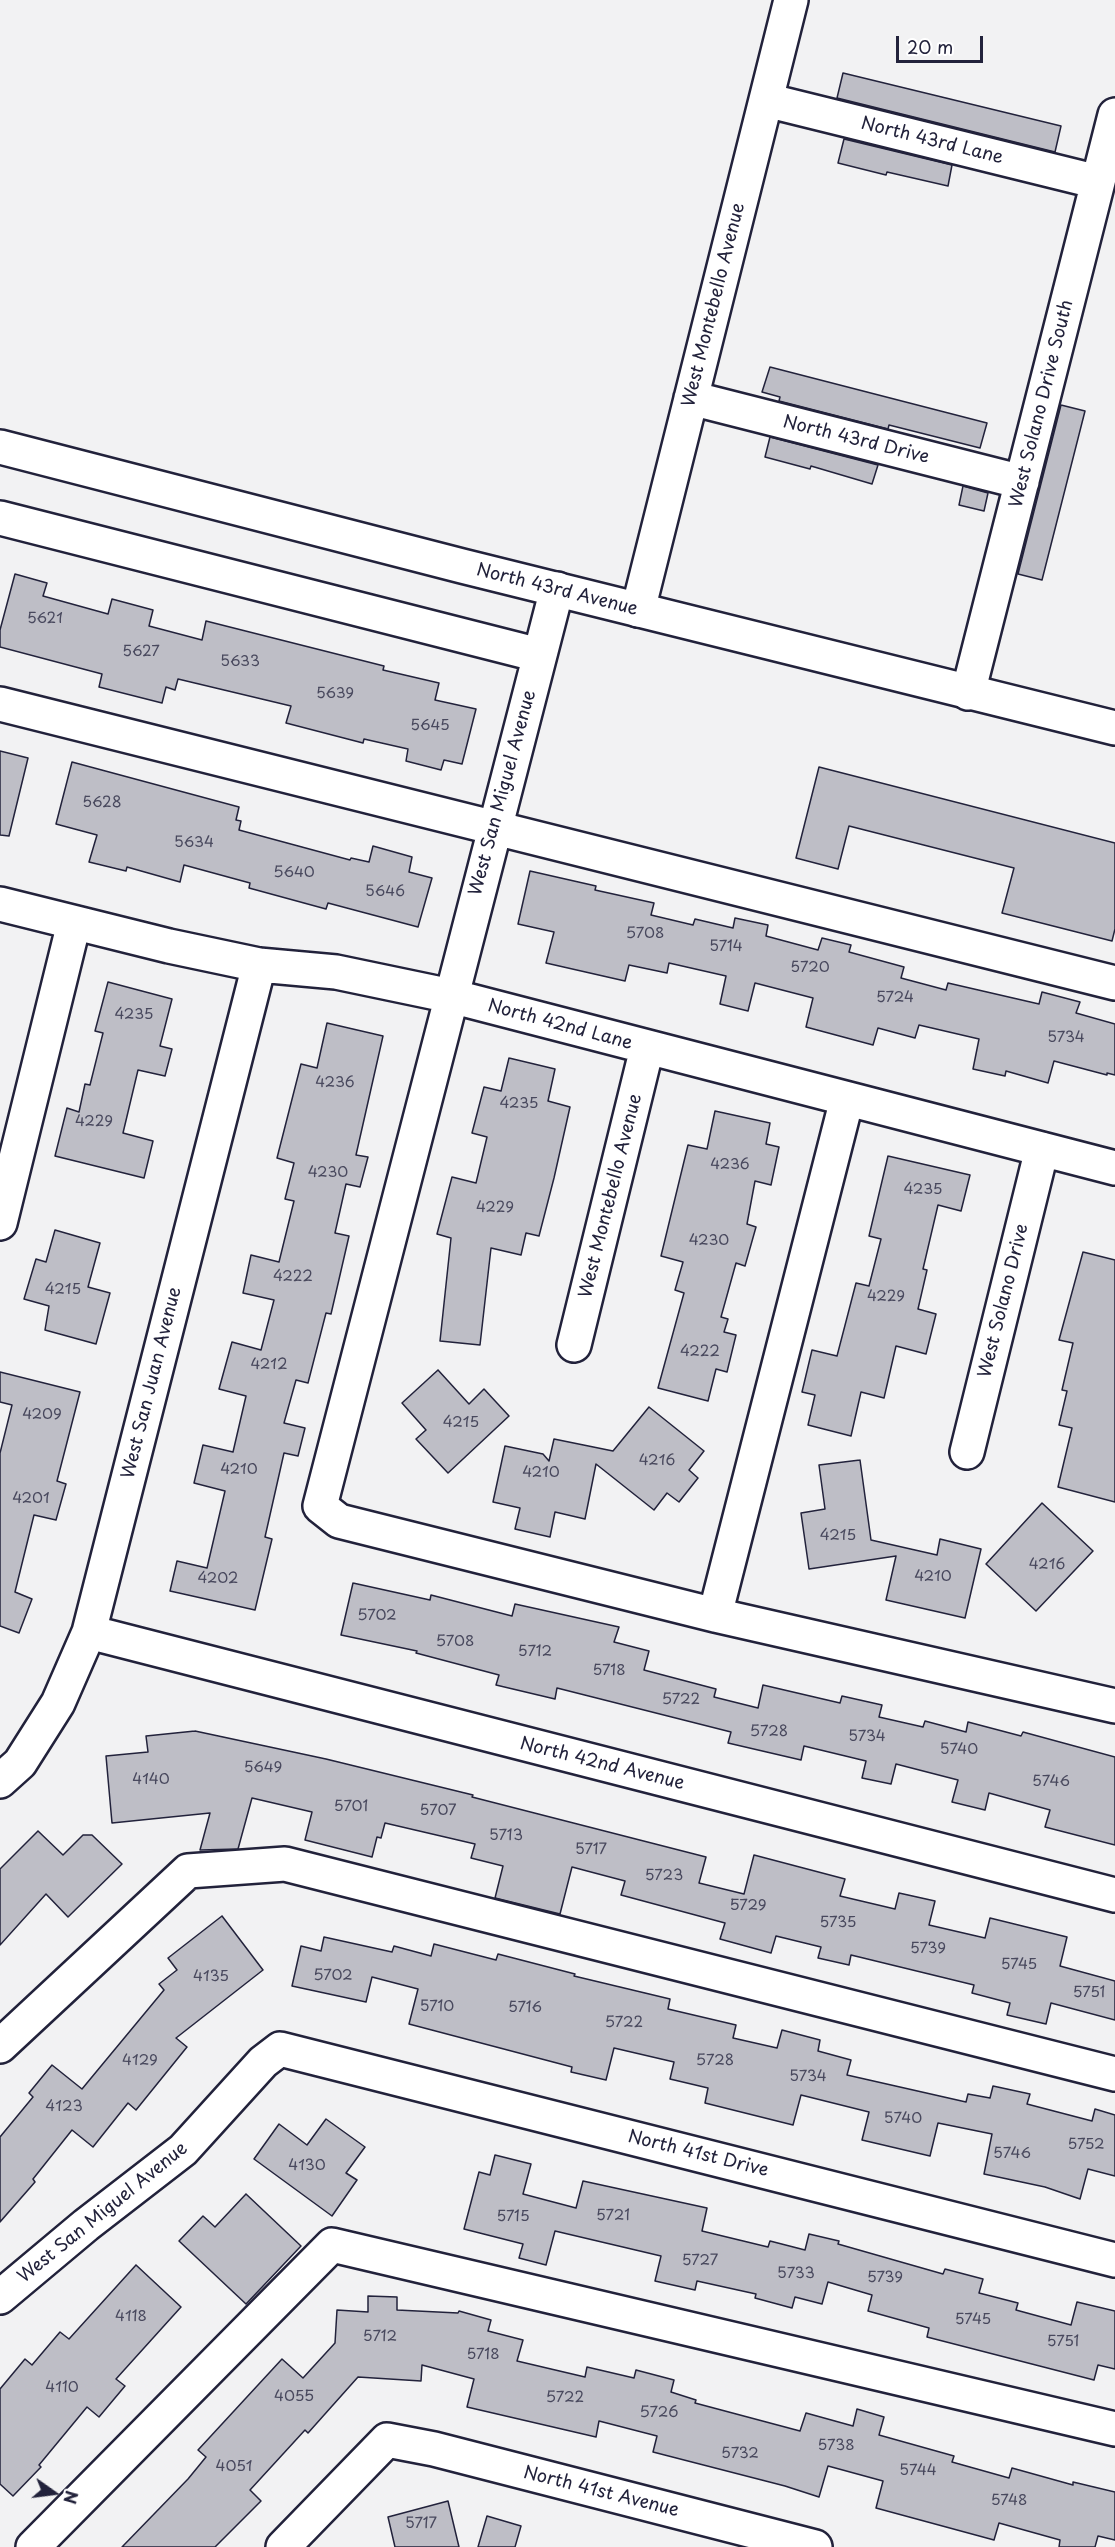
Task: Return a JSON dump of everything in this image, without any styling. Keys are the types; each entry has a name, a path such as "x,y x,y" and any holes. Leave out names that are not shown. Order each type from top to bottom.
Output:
{"street":[{"name":"West Montebello Avenue","path":"638,610 791,0"},
{"name":"North 43rd Lane","path":"766,100 1098,182"},
{"name":"West Solano Drive South","path":"968,693 1115,115"},
{"name":"North 43rd Drive","path":"691,398 1022,482"},
{"name":"North 43rd Avenue","path":"0,447 557,590 1115,728"},
{"path":"0,519 539,655"},
{"name":"West San Miguel Avenue","path":"557,590 320,1506 339,1521 715,1615"},
{"path":"0,704 1115,983"},
{"name":"North 42nd Lane","path":"0,904 259,965 336,972 451,996 1115,1168"},
{"path":"0,1223 74,923"},
{"name":"West San Juan Avenue","path":"0,1781 20,1764 58,1703 89,1632 259,965"},
{"name":"West Montebello Avenue","path":"574,1345 647,1048"},
{"path":"847,1099 715,1615 1115,1706"},
{"name":"West Solano Drive","path":"967,1452 1042,1149"},
{"name":"North 42nd Avenue","path":"89,1632 1115,1895"},
{"path":"0,2046 188,1870 285,1864 1115,2074"},
{"name":"West San Miguel Avenue","path":"0,2297 86,2225 183,2150 263,2062 280,2049"},
{"name":"North 41st Drive","path":"280,2049 1115,2260"},
{"path":"33,2547 332,2245 1115,2429"},
{"name":"North 41st Avenue","path":"283,2547 387,2440 434,2449 815,2547"}],"building":[{"path":"843,73 1061,126 1055,152 837,98"},
{"path":"844,139 952,165 948,186 887,172 886,175 838,163"},
{"path":"770,367 987,423 980,448 889,425 888,429 779,401 780,397 762,392"},
{"path":"1061,405 1085,411 1042,580 1018,574"},
{"path":"770,437 878,465 872,484 811,466 810,469 765,457"},
{"path":"963,486 988,493 984,511 959,505"},
{"path":"15,574 47,583 43,596 108,614 112,599 153,610 149,626 202,640 206,621 384,666 383,670 439,683 435,700 476,709 462,764 444,760 441,770 406,761 408,749 364,739 363,743 286,723 291,706 178,679 175,690 166,687 162,703 99,687 102,674 0,647 0,630"},
{"path":"0,751 28,758 9,836 0,835"},
{"path":"72,762 239,807 236,820 241,821 239,830 350,860 351,858 369,862 373,846 412,857 409,872 432,878 418,927 328,903 326,909 249,888 250,883 184,865 180,882 127,867 126,871 89,862 97,835 56,824"},
{"path":"819,767 1115,843 1115,929 1112,941 1002,913 1014,868 849,826 838,869 796,858"},
{"path":"530,871 596,886 595,890 654,903 651,915 693,925 695,919 733,928 735,918 768,925 766,936 818,950 822,938 851,945 849,952 904,967 901,978 946,990 948,983 1039,1004 1042,992 1080,1002 1076,1013 1115,1024 1115,1075 1054,1061 1048,1083 1006,1071 1005,1076 973,1069 979,1039 919,1025 915,1038 878,1028 873,1045 806,1027 813,998 755,983 748,1011 720,1004 726,976 669,963 667,973 629,965 625,981 546,963 554,932 518,924"},
{"path":"108,982 172,999 160,1046 172,1049 165,1076 138,1070 123,1133 153,1141 144,1178 55,1156 67,1108 79,1112 85,1084 90,1085 103,1033 95,1031"},
{"path":"327,1023 383,1036 356,1155 368,1157 360,1187 346,1184 335,1233 349,1236 331,1314 326,1313 308,1383 296,1380 284,1423 305,1428 298,1456 284,1453 265,1537 272,1539 255,1610 170,1591 177,1561 207,1568 225,1491 194,1483 203,1445 233,1452 246,1396 219,1389 232,1342 261,1350 274,1300 243,1293 251,1255 279,1262 294,1201 285,1199 294,1163 277,1158 301,1064 317,1068"},
{"path":"509,1058 555,1069 548,1101 570,1107 554,1178 539,1236 526,1233 521,1255 491,1248 480,1345 440,1341 451,1238 437,1234 452,1177 476,1183 487,1137 472,1133 484,1087 501,1091"},
{"path":"715,1111 770,1123 766,1144 779,1147 771,1185 755,1181 747,1224 756,1227 745,1266 736,1263 721,1317 728,1319 724,1332 736,1335 727,1372 716,1369 708,1401 658,1388 684,1293 675,1290 683,1262 661,1256 688,1145 707,1149"},
{"path":"888,1156 970,1175 961,1211 938,1205 923,1269 927,1270 918,1309 936,1314 926,1354 896,1346 884,1398 861,1392 851,1436 808,1425 815,1395 802,1392 812,1350 837,1356 856,1283 869,1286 881,1239 869,1236"},
{"path":"55,1230 100,1243 88,1287 110,1293 96,1344 45,1330 49,1306 24,1299 36,1259 46,1262"},
{"path":"1083,1252 1115,1260 1115,1502 1058,1487 1072,1428 1059,1425 1067,1391 1062,1390 1073,1343 1059,1340"},
{"path":"438,1370 469,1404 484,1389 509,1416 448,1473 416,1439 426,1430 402,1403"},
{"path":"0,1372 80,1392 57,1481 66,1484 56,1520 34,1515 15,1592 32,1599 19,1633 0,1626 0,1453 12,1405 0,1402"},
{"path":"649,1407 704,1451 689,1470 698,1478 679,1502 667,1493 654,1510 596,1464 585,1519 555,1512 550,1537 515,1529 520,1508 493,1502 505,1446 543,1454 549,1461 554,1439 613,1451"},
{"path":"860,1460 871,1540 937,1555 940,1539 981,1549 965,1618 886,1600 896,1556 809,1569 801,1513 825,1509 819,1465"},
{"path":"1042,1503 1093,1551 1036,1611 986,1564"},
{"path":"353,1583 430,1600 431,1595 512,1616 515,1604 619,1627 614,1642 649,1651 644,1670 716,1689 714,1697 758,1708 763,1685 840,1703 842,1696 882,1705 879,1717 923,1727 925,1721 966,1732 968,1722 1021,1736 1023,1732 1115,1757 1115,1845 1045,1827 1050,1810 989,1793 985,1810 952,1802 958,1780 896,1764 891,1784 862,1778 866,1761 804,1746 801,1760 728,1743 731,1732 557,1688 555,1699 496,1685 499,1675 416,1653 417,1651 341,1635"},
{"path":"195,1731 326,1759 473,1795 472,1797 706,1857 699,1883 744,1894 754,1855 845,1879 840,1896 895,1909 899,1893 935,1901 929,1925 985,1938 990,1918 1067,1937 1060,1966 1115,1981 1115,2020 1051,2003 1046,2024 1007,2015 1010,2003 972,1993 974,1985 851,1955 849,1965 818,1958 821,1947 776,1936 771,1953 720,1939 725,1923 621,1895 625,1881 572,1867 560,1914 495,1898 503,1866 471,1858 475,1844 385,1823 381,1838 377,1837 372,1857 305,1840 312,1812 252,1798 238,1849 200,1850 210,1813 112,1823 106,1756 148,1752 146,1736"},
{"path":"38,1831 63,1855 83,1835 92,1835 122,1864 68,1917 46,1894 0,1945 0,1869"},
{"path":"222,1916 263,1970 176,2038 187,2047 136,2110 128,2103 93,2147 72,2130 33,2179 35,2182 0,2222 0,2137 33,2097 29,2093 52,2065 82,2089 164,1990 159,1984 177,1970 168,1958"},
{"path":"324,1937 392,1952 394,1946 431,1956 434,1944 496,1960 498,1954 575,1974 574,1976 670,1999 668,2009 736,2025 733,2038 777,2048 782,2030 820,2040 818,2051 851,2060 847,2075 966,2102 968,2094 990,2098 993,2086 1030,2094 1027,2104 1092,2121 1095,2109 1115,2115 1115,2176 1088,2169 1080,2199 1045,2187 984,2174 992,2134 938,2123 930,2156 862,2140 869,2112 801,2095 793,2125 705,2103 708,2088 670,2079 674,2062 614,2048 606,2080 571,2072 572,2067 409,2024 418,1989 372,1977 366,2002 292,1986 301,1946 321,1951"},
{"path":"326,2119 365,2147 346,2173 357,2180 332,2216 254,2159 279,2124 307,2145"},
{"path":"495,2155 531,2164 523,2194 576,2208 583,2181 707,2208 702,2231 768,2247 770,2241 805,2250 809,2234 839,2241 838,2244 943,2274 945,2269 983,2279 979,2293 1018,2303 1016,2310 1071,2325 1077,2302 1115,2311 1115,2369 1098,2365 1094,2380 927,2337 929,2328 868,2311 872,2295 828,2282 822,2304 795,2297 792,2308 755,2298 756,2294 697,2281 695,2290 655,2281 661,2256 555,2231 546,2265 519,2258 523,2244 464,2229 479,2172 490,2175"},
{"path":"246,2194 301,2246 246,2304 179,2241 203,2216 215,2227"},
{"path":"136,2265 181,2307 116,2379 125,2386 99,2417 87,2407 39,2465 41,2467 13,2496 0,2484 0,2389 25,2359 32,2365 60,2332 69,2339"},
{"path":"368,2296 397,2297 397,2310 458,2313 459,2311 491,2320 488,2331 523,2340 517,2361 585,2377 587,2367 634,2378 636,2370 674,2380 671,2392 696,2400 695,2403 800,2431 806,2413 853,2426 857,2409 884,2417 879,2435 954,2456 952,2462 1009,2478 1012,2468 1073,2485 1073,2482 1115,2492 1115,2540 1098,2536 1095,2547 1059,2547 1060,2540 999,2523 994,2540 876,2508 883,2481 828,2466 819,2497 653,2452 657,2436 599,2421 596,2437 467,2407 474,2379 422,2365 421,2381 358,2377 308,2433 305,2430 250,2490 261,2501 215,2547 122,2547 188,2479 206,2457 198,2450 282,2359 303,2378 335,2343 337,2310 368,2312"},
{"path":"448,2501 459,2547 395,2547 388,2517"},
{"path":"487,2516 521,2526 515,2547 478,2547"}]}
